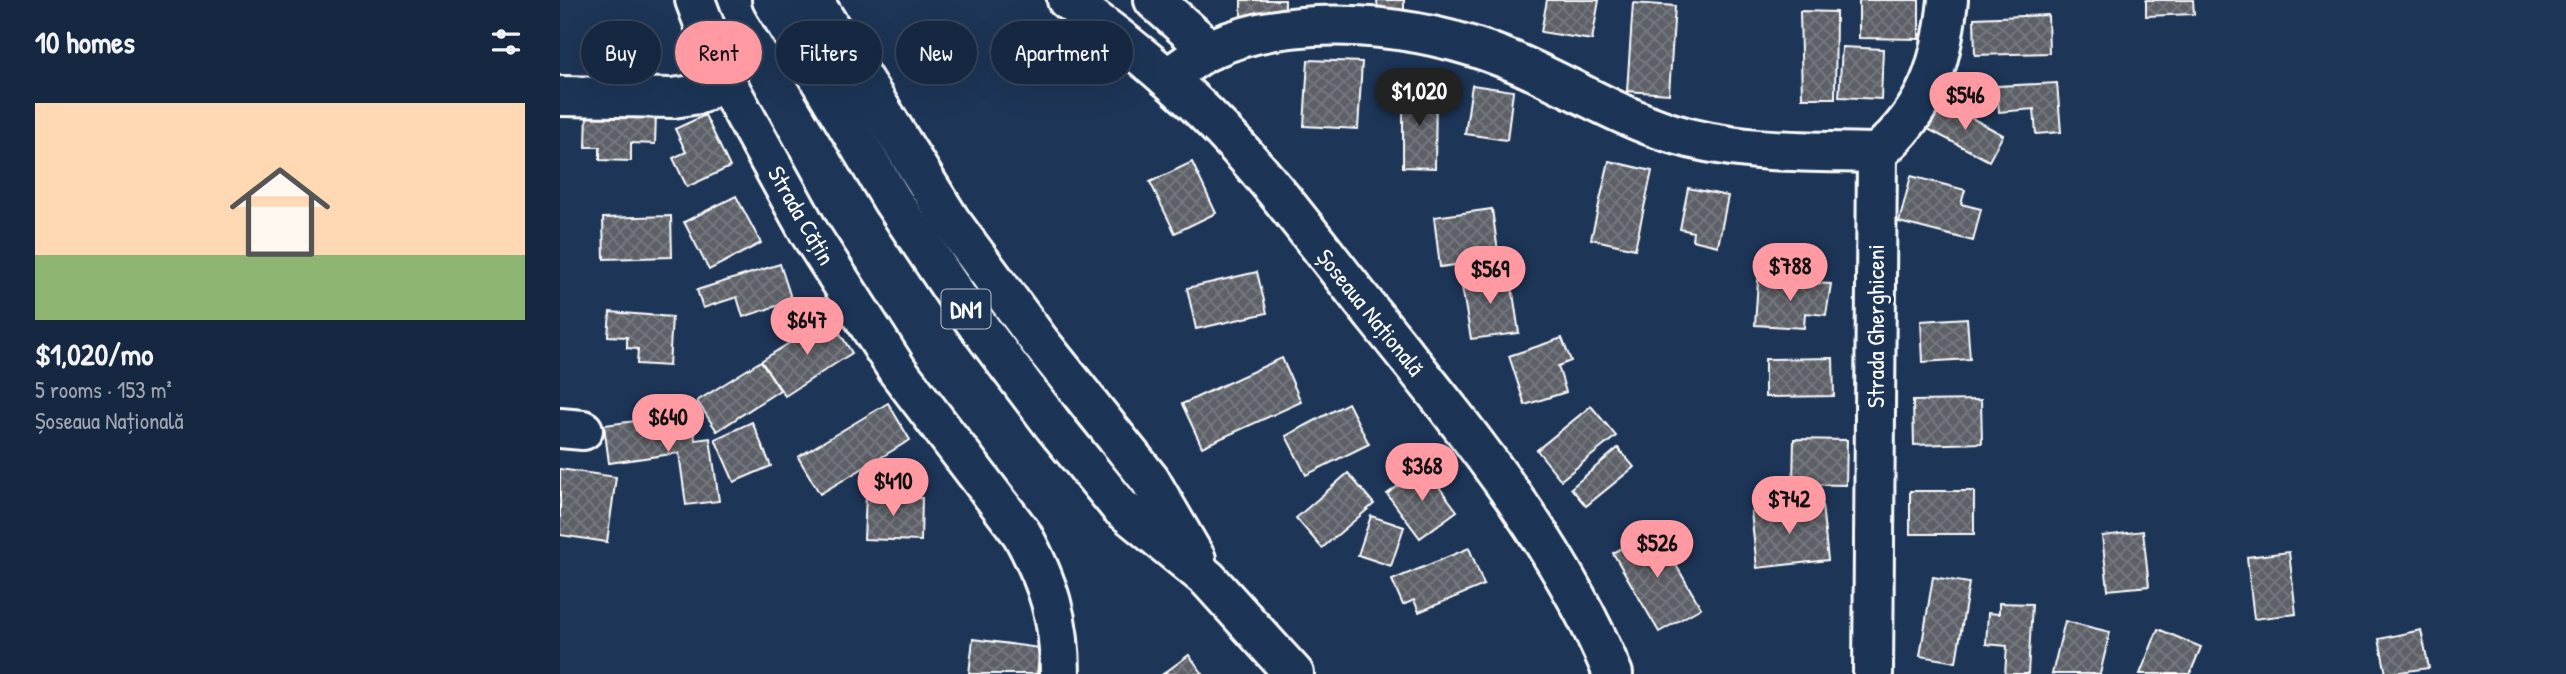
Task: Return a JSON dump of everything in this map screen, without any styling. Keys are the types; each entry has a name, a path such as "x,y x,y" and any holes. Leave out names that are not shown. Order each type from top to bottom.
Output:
{"main road":[{"name":"Strada Cățin","path":"695,0 703,21"},
{"name":"DN1","path":"772,0 892,200 961,303 1054,426 1120,507 1208,579 1294,674"},
{"name":"DN1","path":"813,0 950,220 1040,342 1150,480 1208,579"},
{"name":"Șoseaua Națională","path":"1067,0 1167,78 1247,158 1471,436 1559,565 1591,621 1614,674"},
{"path":"1154,0 1210,50"},
{"path":"1167,78 1210,50 1240,39 1317,24 1393,28 1469,45 1507,59 1669,133 1719,146 1877,153 1898,135 1920,107 1945,29 1948,0"},
{"path":"560,96 673,97 699,94 718,84"},
{"name":"Strada Cățin","path":"727,84 809,232 898,371 1022,534 1049,587 1060,674"},
{"name":"Strada Gherghiceni","path":"1873,674 1877,153"}],"building":[{"path":"1241,0 1285,0 1285,22 1241,19"},
{"path":"1377,0 1404,0 1404,12 1378,12"},
{"path":"1547,0 1599,0 1592,40 1541,32"},
{"path":"1859,0 1919,0 1919,39 1859,38"},
{"path":"2146,0 2193,0 2194,14 2146,16"},
{"path":"1633,3 1675,6 1669,94 1627,91"},
{"path":"1800,11 1836,12 1835,98 1802,98"},
{"path":"2048,15 2049,53 1975,55 1974,18"},
{"path":"1842,47 1883,49 1881,99 1839,97"},
{"path":"1308,60 1362,62 1358,129 1304,126"},
{"path":"2057,83 2061,132 2036,134 2034,109 1999,112 1997,86"},
{"path":"1472,85 1513,91 1507,140 1465,134"},
{"path":"1403,88 1436,88 1435,168 1403,167"},
{"path":"1942,102 2003,135 1989,161 1928,129"},
{"path":"587,112 656,114 655,144 631,143 631,161 600,160 600,147 586,147"},
{"path":"705,115 730,167 687,187 673,158 686,152 675,129"},
{"path":"1609,161 1652,171 1635,249 1591,239"},
{"path":"1192,162 1216,213 1175,233 1150,182"},
{"path":"1911,176 1965,190 1961,204 1981,209 1973,241 1899,222"},
{"path":"1688,188 1728,196 1718,246 1692,240 1693,232 1680,229"},
{"path":"736,196 761,243 709,270 684,222"},
{"path":"1492,209 1499,259 1440,267 1434,217"},
{"path":"671,216 672,257 604,259 603,218"},
{"path":"780,264 792,301 743,317 737,297 703,308 697,290"},
{"path":"1257,272 1267,313 1196,329 1187,288"},
{"path":"1510,273 1519,333 1471,339 1461,281"},
{"path":"1758,280 1831,284 1826,315 1805,313 1804,328 1755,325"},
{"path":"610,312 672,317 669,366 637,364 638,349 627,348 627,337 608,336"},
{"path":"830,317 852,353 785,396 761,361"},
{"path":"1967,318 1970,359 1923,362 1921,321"},
{"path":"1562,338 1571,361 1558,366 1566,392 1525,405 1509,356"},
{"path":"1282,358 1301,402 1202,447 1182,404"},
{"path":"1833,358 1834,396 1765,397 1765,359"},
{"path":"761,361 780,390 717,431 697,401"},
{"path":"1981,400 1982,443 1914,445 1913,401"},
{"path":"888,403 910,440 820,494 798,457"},
{"path":"1348,403 1369,444 1306,475 1286,436"},
{"path":"1591,406 1616,436 1561,480 1537,450"},
{"path":"635,421 636,430 693,422 695,440 710,438 719,501 686,505 679,453 609,463 604,425"},
{"path":"752,422 771,466 734,482 715,439"},
{"path":"1794,439 1847,440 1846,485 1793,484"},
{"path":"1618,448 1634,467 1586,506 1571,488"},
{"path":"1424,467 1457,511 1420,538 1387,494"},
{"path":"560,469 616,477 607,542 560,535"},
{"path":"1348,473 1374,504 1322,548 1296,518"},
{"path":"1910,491 1974,491 1974,534 1910,534"},
{"path":"866,495 922,498 921,541 864,539"},
{"path":"1822,505 1828,560 1757,568 1751,512"},
{"path":"1371,516 1404,527 1391,566 1358,555"},
{"path":"1655,529 1701,608 1659,632 1613,553"},
{"path":"2143,531 2149,586 2108,590 2102,536"},
{"path":"1469,548 1484,585 1419,612 1414,600 1403,605 1392,580"},
{"path":"2289,552 2296,614 2254,619 2247,557"},
{"path":"1933,577 1969,583 1956,662 1920,656"},
{"path":"1999,603 2032,604 2028,674 2005,674 2007,646 1986,644 1988,613 1999,614"},
{"path":"2065,621 2110,632 2100,674 2052,674"},
{"path":"2158,629 2201,647 2190,674 2140,674"},
{"path":"2421,630 2429,668 2386,674 2379,639"},
{"path":"973,639 1040,648 1037,674 969,674"},
{"path":"1189,655 1203,674 1163,674"}]}
